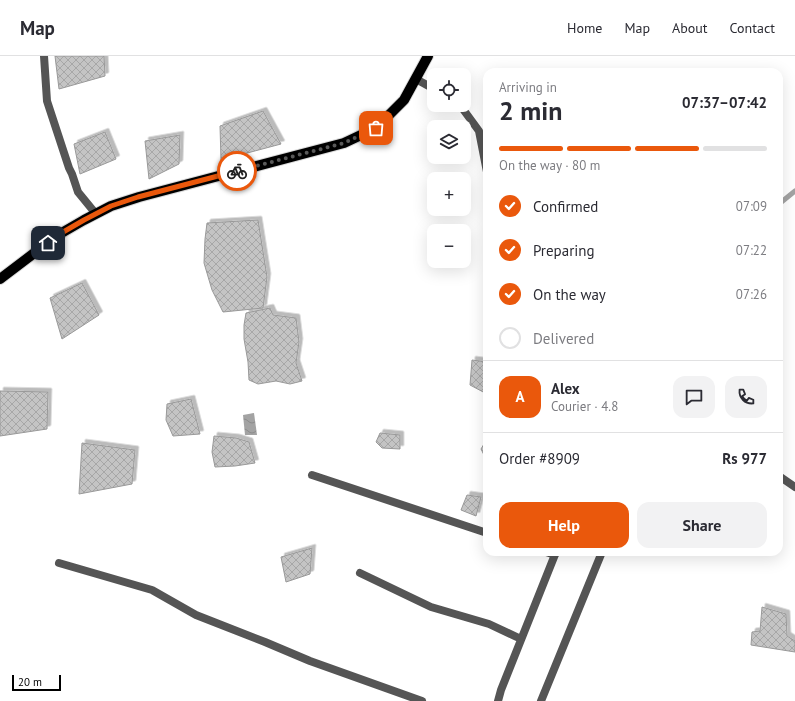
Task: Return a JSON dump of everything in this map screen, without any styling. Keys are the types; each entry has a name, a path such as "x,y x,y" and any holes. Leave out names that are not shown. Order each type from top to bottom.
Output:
{"main road":[{"path":"0,279 58,235 111,206 138,197 344,143 376,128 404,100 428,56"}],"street":[{"path":"44,56 47,101 69,168 78,192 96,214"},
{"path":"416,78 427,85"},
{"path":"465,112 479,131 483,152"},
{"path":"312,475 483,532"},
{"path":"783,479 795,487"},
{"path":"498,701 501,690 555,556"},
{"path":"541,701 600,556"},
{"path":"59,563 152,590 196,615 310,661 422,701"},
{"path":"360,573 431,607 489,624 521,639"}],"water":[{"path":"254,413 257,435 245,435 243,415"}],"building":[{"path":"55,56 104,56 105,76 59,89"},
{"path":"263,111 281,144 221,160 220,126"},
{"path":"105,132 116,159 80,174 74,144"},
{"path":"180,135 179,164 149,179 145,141"},
{"path":"258,220 267,277 263,308 223,312 212,290 204,263 207,223"},
{"path":"82,283 99,315 62,339 50,298"},
{"path":"270,308 273,315 296,318 299,342 296,363 302,381 290,384 276,381 258,384 249,380 244,339 246,313"},
{"path":"472,360 483,361 483,392 470,385"},
{"path":"0,391 48,392 47,429 0,436"},
{"path":"191,399 200,434 173,436 166,420 167,404"},
{"path":"380,433 400,435 400,449 382,448 376,442"},
{"path":"214,436 236,438 249,442 255,463 215,467 212,452"},
{"path":"82,443 135,450 132,484 79,494"},
{"path":"467,495 481,497 476,516 461,510"},
{"path":"312,548 310,574 286,582 281,557"},
{"path":"762,607 786,614 787,636 795,641 795,652 751,645 752,632 760,631"}],"waterway":[{"path":"783,201 795,191"}],"way so far":[{"path":"237,171 344,143 376,128"}],"route":[{"path":"48,243 58,235 111,206 138,197 237,171"}]}
